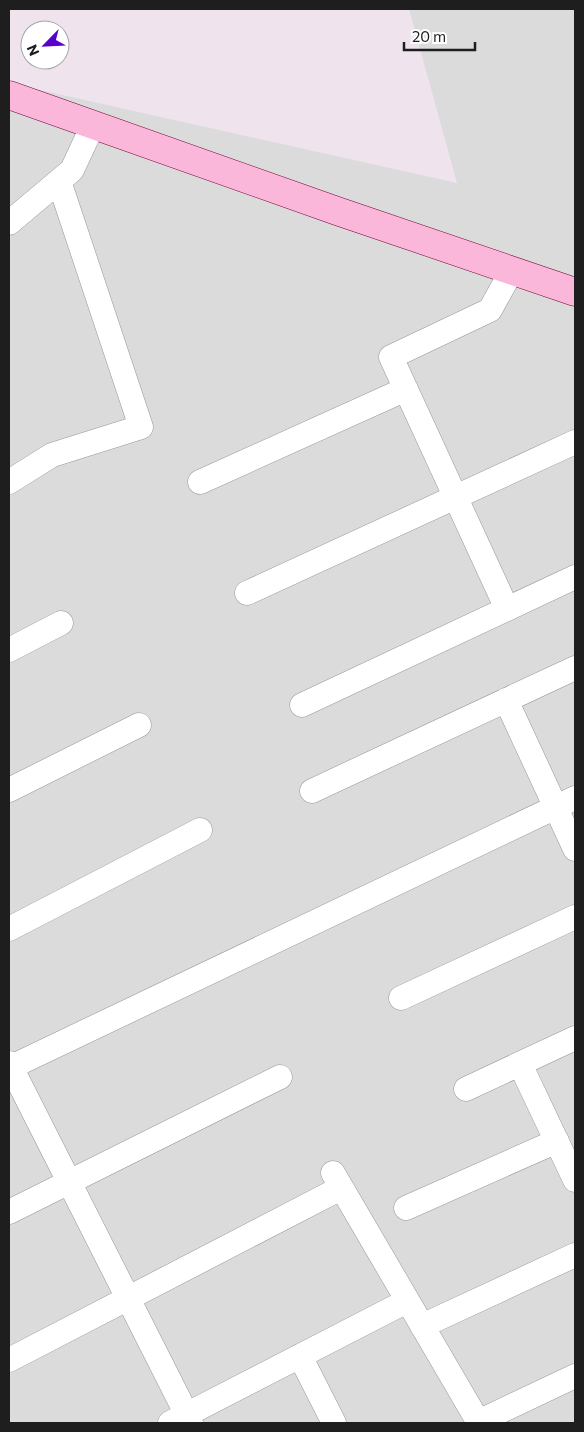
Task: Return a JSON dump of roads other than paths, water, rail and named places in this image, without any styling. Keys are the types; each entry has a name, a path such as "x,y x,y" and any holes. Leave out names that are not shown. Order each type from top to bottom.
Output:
{"street":[{"path":"9,95 511,272 575,292"},
{"path":"9,223 72,170 92,125"},
{"path":"9,482 52,455 141,427 59,180"},
{"path":"506,609 391,357 490,310 511,272"},
{"path":"200,482 406,390"},
{"path":"247,593 575,442"},
{"path":"302,705 575,577"},
{"path":"9,650 61,623"},
{"path":"312,791 575,668"},
{"path":"506,700 566,803 575,849"},
{"path":"9,790 139,725"},
{"path":"407,1301 300,1356 183,1420 128,1299 9,1066 566,803"},
{"path":"9,929 200,830"},
{"path":"401,998 575,917"},
{"path":"466,1089 575,1038"},
{"path":"520,1064 575,1180"},
{"path":"9,1212 280,1077"},
{"path":"406,1208 557,1141"},
{"path":"9,1360 128,1299 337,1180 478,1423 575,1376"},
{"path":"422,1326 575,1254"},
{"path":"300,1356 334,1423"}]}
